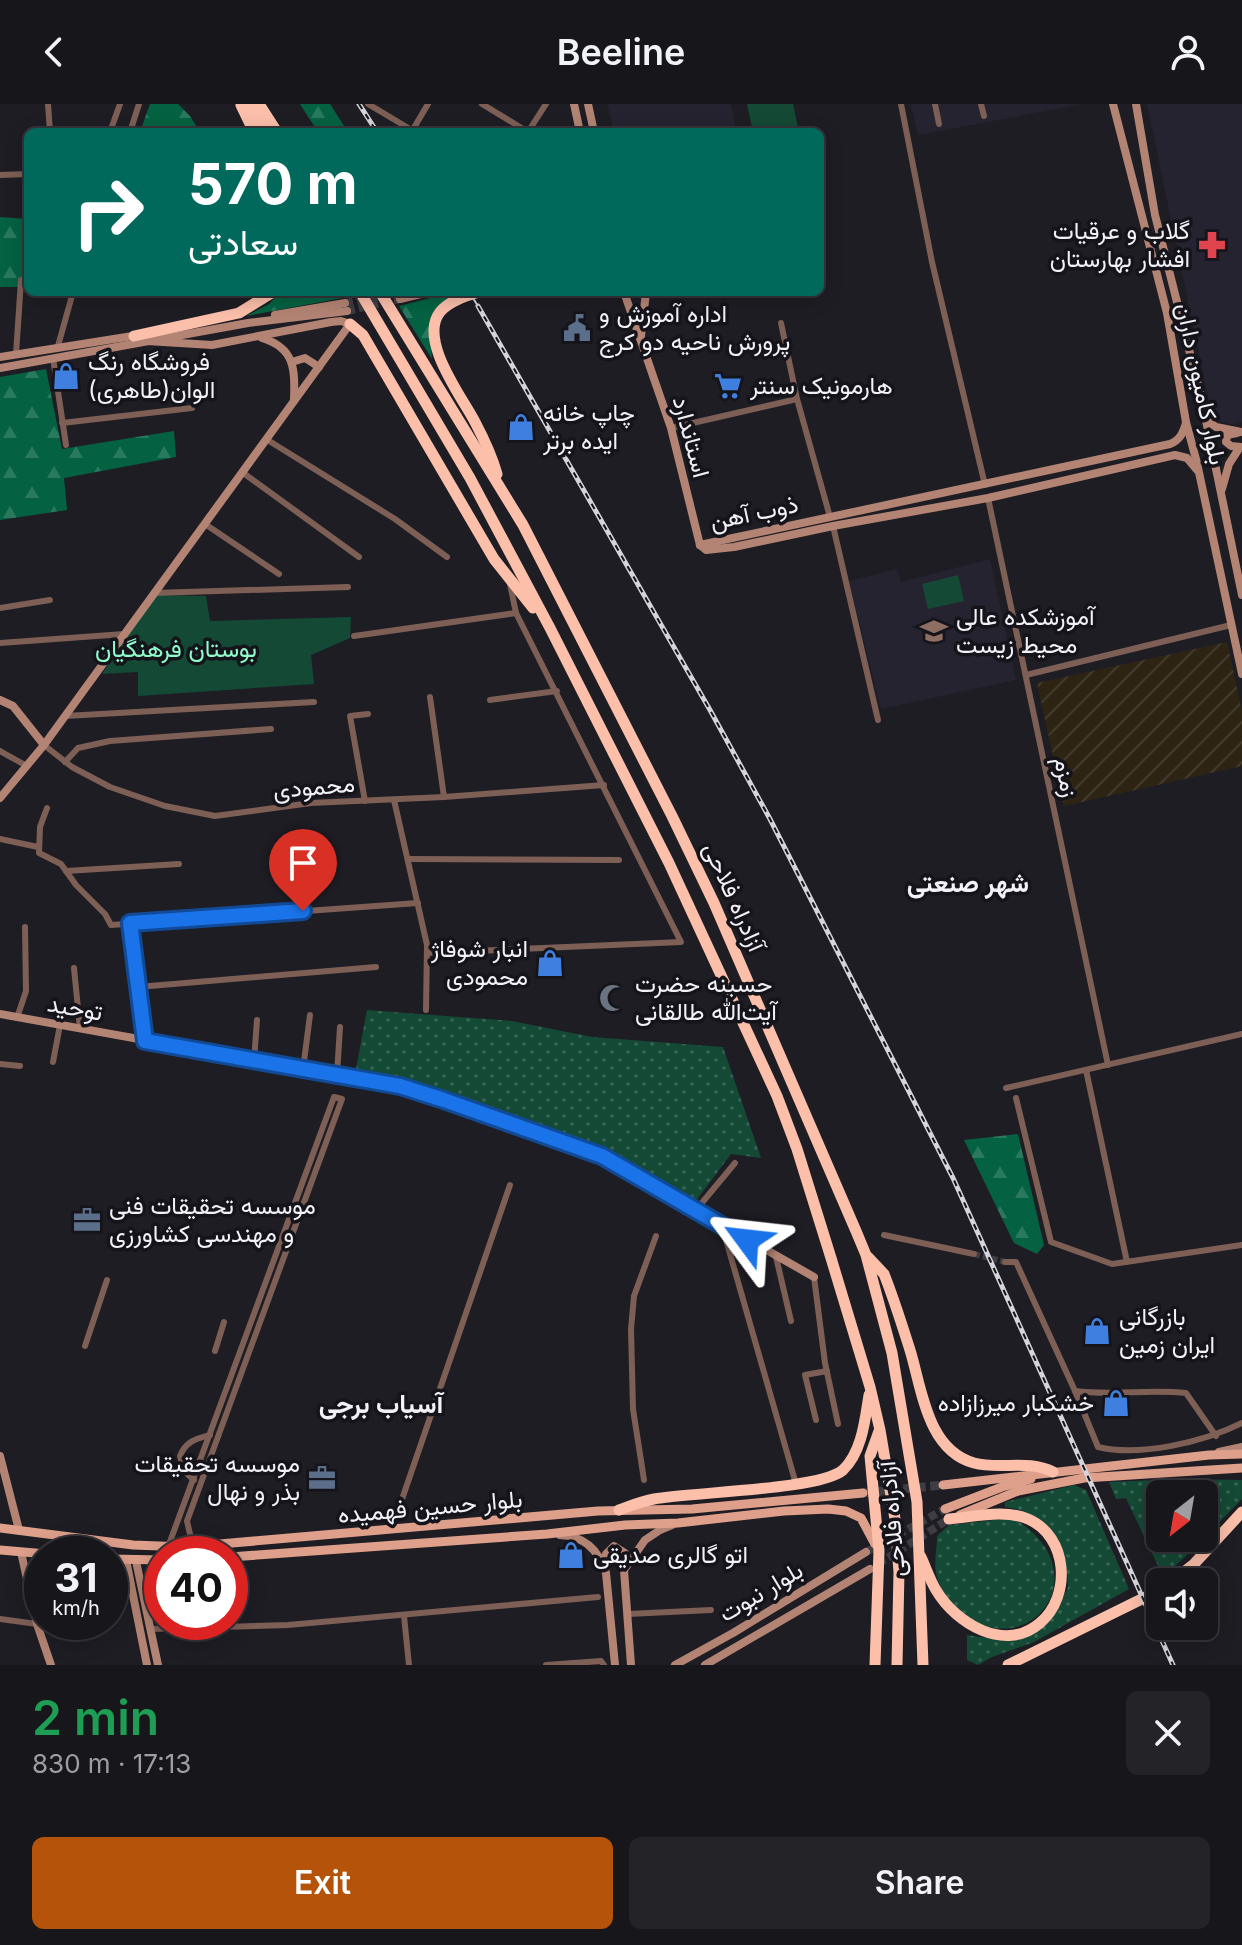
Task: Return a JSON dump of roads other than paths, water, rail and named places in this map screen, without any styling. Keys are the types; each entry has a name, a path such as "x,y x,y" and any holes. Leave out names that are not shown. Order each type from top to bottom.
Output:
{"highway":[{"path":"241,104 252,128"},
{"path":"247,104 271,128"},
{"path":"259,104 272,128"},
{"path":"134,336 239,313 267,296"},
{"name":"آزادراه فلاحی","path":"362,296 470,478 550,628 669,863 777,1096 801,1163 870,1387 880,1430 899,1572 897,1665"},
{"name":"آزادراه فلاحی","path":"382,296 523,525 708,891 866,1255 892,1353 917,1502 923,1665"},
{"path":"465,296 440,312 434,326 436,340 441,364 493,459 500,486"},
{"path":"350,324 363,335 494,559 550,628"},
{"path":"866,1255 884,1274 929,1416 945,1444 974,1463 1031,1465 1053,1472"},
{"path":"619,1510 651,1500 796,1485 833,1478 845,1468 860,1440 870,1387"},
{"path":"875,1665 870,1456 880,1430"},
{"path":"1189,1568 1242,1512"},
{"path":"918,1551 937,1591 968,1625 1001,1635 1022,1632 1039,1623 1051,1608 1060,1590 1062,1571 1059,1554 1044,1528 1027,1518 1011,1515 947,1514"},
{"path":"1008,1665 1146,1597"}],"main road":[{"path":"574,104 579,128"},
{"path":"588,104 593,128"},
{"name":"بلوار کامیون داران","path":"1114,106 1167,313 1186,422 1242,674"},
{"name":"بلوار کامیون داران","path":"1135,106 1155,215 1205,419 1242,595"},
{"name":"استاندارد","path":"625,296 671,428 700,545"},
{"name":"استاندارد","path":"640,341 646,296"},
{"path":"0,357 58,346 346,307 0,368"},
{"path":"0,798 44,745 350,324 331,322 212,345 147,341"},
{"path":"258,337 277,343 292,362 294,401"},
{"path":"292,362 305,358 319,367"},
{"path":"1205,419 1216,427 1242,432"},
{"name":"ذوب آهن","path":"831,521 1170,444 1183,433 1186,422"},
{"path":"1220,497 1229,464 1241,447 1231,446 1227,435 1242,432"},
{"name":"ذوب آهن","path":"700,545 831,521 988,498 1175,455 1187,458 1200,475"},
{"path":"1224,586 1240,584"},
{"path":"0,700 13,706 44,745"},
{"name":"توحید","path":"0,1014 400,1086 602,1156 814,1277"},
{"path":"1209,1455 1242,1447"},
{"path":"943,1485 1209,1455 1242,1454"},
{"path":"0,1456 19,1530"},
{"path":"947,1514 1018,1491 1084,1478 1242,1468"},
{"path":"947,1514 1002,1487 1053,1472"},
{"path":"1178,1473 1242,1475"},
{"name":"بلوار حسین فهمیده","path":"248,1542 619,1510 692,1509 863,1493"},
{"name":"بلوار حسین فهمیده","path":"248,1556 828,1509 846,1511 861,1518 869,1529 872,1552"},
{"path":"624,1570 645,1540 678,1523"},
{"name":"بلوار حسین فهمیده","path":"0,1528 144,1546"},
{"path":"399,1530 400,1545"},
{"path":"547,1534 568,1535 587,1543 597,1552 606,1573"},
{"path":"615,1665 606,1573 606,1554 614,1546 625,1553 631,1665"},
{"path":"0,1550 24,1552"},
{"path":"21,1552 24,1565"},
{"name":"بلوار نبوت","path":"675,1665 872,1552"},
{"path":"128,1561 144,1561"},
{"path":"131,1561 144,1608"},
{"path":"131,1561 147,1665"},
{"name":"بلوار نبوت","path":"705,1665 870,1569"},
{"path":"611,1615 628,1614"},
{"path":"42,1640 51,1665"},
{"path":"152,1640 158,1665"}],"street":[{"path":"48,104 50,128"},
{"path":"111,128 120,104"},
{"path":"131,128 139,104"},
{"path":"368,104 408,128"},
{"path":"415,128 428,104"},
{"path":"482,104 521,128"},
{"path":"531,128 546,104"},
{"path":"901,104 932,262 985,485"},
{"path":"935,104 939,124"},
{"path":"981,104 984,116"},
{"path":"0,175 24,174"},
{"path":"16,354 21,280"},
{"path":"58,346 72,296"},
{"path":"781,323 797,399 831,521 878,720"},
{"path":"53,358 66,445"},
{"path":"671,428 797,399"},
{"path":"62,423 192,408"},
{"path":"266,439 395,519 447,557"},
{"path":"242,472 359,557"},
{"name":"زمزم","path":"988,498 1108,1065"},
{"path":"205,524 279,574"},
{"path":"427,953 681,942 516,613 508,577"},
{"path":"154,593 348,587"},
{"path":"0,608 50,600"},
{"path":"354,636 516,613"},
{"path":"1026,675 1231,625"},
{"path":"0,643 125,634"},
{"path":"490,700 557,691"},
{"path":"430,697 444,797"},
{"path":"65,716 314,702"},
{"path":"365,801 350,716 368,714"},
{"path":"65,762 78,748 110,741 271,729"},
{"name":"محمودی","path":"44,745 65,762 110,787 139,798 215,816 311,803 604,785"},
{"path":"0,751 27,766"},
{"path":"394,800 427,953 426,1010"},
{"path":"47,808 40,827 39,853 61,864 111,925 418,903"},
{"path":"0,839 38,847"},
{"path":"408,859 619,860"},
{"path":"66,871 179,864"},
{"path":"130,923 145,1041"},
{"path":"17,1018 26,991 25,927"},
{"path":"138,987 376,967"},
{"path":"74,968 80,1029"},
{"path":"303,1069 310,1015"},
{"path":"254,1061 257,1020"},
{"path":"53,1062 60,1025"},
{"path":"337,1074 340,1027"},
{"path":"1006,1088 1242,1034"},
{"path":"0,1064 20,1066"},
{"path":"1086,1070 1127,1262"},
{"path":"172,1536 334,1097 342,1099 187,1521 190,1536"},
{"path":"1016,1098 1051,1242 1112,1264 1242,1245"},
{"path":"696,1210 735,1163"},
{"path":"399,1508 510,1185"},
{"path":"722,1226 796,1485"},
{"path":"884,1235 974,1254"},
{"path":"644,1480 633,1409 631,1329 634,1296 656,1236"},
{"path":"776,1257 791,1321"},
{"path":"1005,1262 1016,1262 1098,1447 1114,1451 1187,1443 1216,1436 1242,1423"},
{"path":"814,1277 838,1424"},
{"path":"85,1346 107,1280"},
{"path":"215,1351 224,1322"},
{"path":"816,1420 804,1371 827,1371"},
{"path":"1075,1391 1103,1395 1162,1391 1186,1393 1216,1436"},
{"path":"194,1480 184,1471 180,1456 184,1447 192,1441 211,1435"},
{"path":"248,1626 404,1616 598,1597"},
{"path":"628,1614 711,1610"},
{"path":"404,1616 409,1665"},
{"path":"0,1619 24,1622"},
{"path":"546,1665 603,1663"}],"tunnel":[{"path":"345,303 382,296"},
{"path":"347,311 400,299"},
{"path":"974,1254 1005,1262"},
{"path":"863,1493 943,1485"},
{"path":"866,1552 945,1509"},
{"path":"878,1564 949,1519"}],"tram line":[{"path":"472,296 478,306"}],"railway":[{"path":"359,104 374,128"},
{"path":"478,306 770,819 953,1178 1173,1665"}],"place":[{"name":"گلاب و عرقیات افشار بهارستان","path":"1212,245"},
{"name":"اداره آموزش و پرورش ناحیه دو کرج","path":"577,328"},
{"name":"فروشگاه رنگ الوان(طاهری)","path":"66,376"},
{"name":"هارمونیک سنتر","path":"728,386"},
{"name":"چاپ خانه ایده برتر","path":"521,427"},
{"name":"آموزشکده عالی محیط زیست","path":"934,631"},
{"name":"انبار شوفاژ محمودی","path":"550,963"},
{"name":"حسینه حضرت آیت‌الله طالقانی","path":"613,998"},
{"name":"موسسه تحقیقات فنی و مهندسی کشاورزی","path":"87,1220"},
{"name":"بازرگانی ایران زمین","path":"1097,1331"},
{"name":"خشکبار میرزازاده","path":"1116,1403"},
{"name":"موسسه تحقیقات بذر و نهال","path":"322,1478"},
{"name":"اتو گالری صدیقی","path":"571,1555"}],"district":[{"name":"شهر صنعتی","path":"968,883"},
{"name":"آسیاب برجی","path":"381,1404"}],"park label":[{"name":"بوستان فرهنگیان","path":"176,649"}]}
